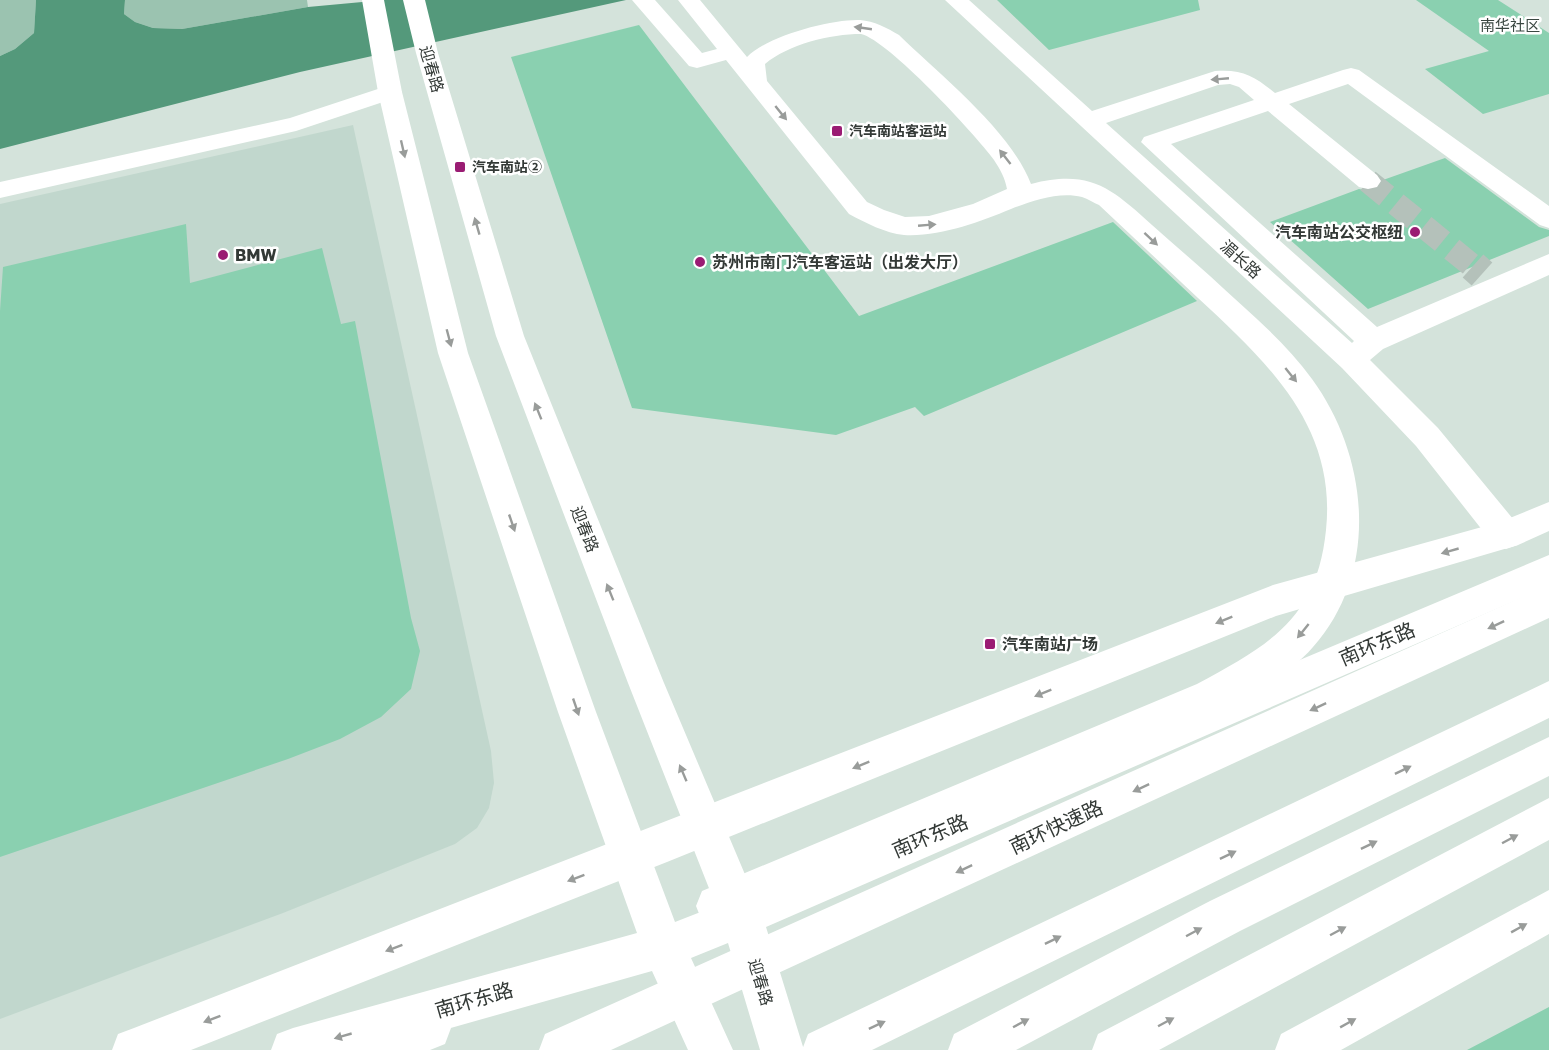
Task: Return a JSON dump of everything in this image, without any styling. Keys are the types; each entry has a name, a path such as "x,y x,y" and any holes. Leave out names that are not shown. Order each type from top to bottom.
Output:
{"main road":[{"path":"373,0 390,92 453,353 663,947 711,1050"},
{"name":"迎春路","path":"414,0 427,53 510,336 645,683 742,918 782,1050"},
{"path":"378,1050 1210,696 1260,668 1301,636 1321,607 1336,573 1344,536 1337,461 1326,429 1311,400 1253,333 1108,200 1091,190 1061,188 1036,192 931,226 907,226 877,218 858,208 689,0"},
{"name":"湄长路","path":"956,0 1352,360 1427,438 1506,535"},
{"path":"646,4 697,61 725,43"},
{"path":"756,82 753,66 755,61 770,50 851,27 871,29 881,33 891,40 1007,159 1016,173 1020,188 1017,194 1003,203"},
{"path":"1373,340 1153,142 1351,75 1549,219"},
{"path":"1089,120 1215,78 1232,78 1247,82 1368,182"},
{"path":"0,190 296,124 390,92"},
{"path":"1352,360 1373,340 1490,280 1549,264"},
{"path":"1506,535 1549,508"},
{"path":"134,1050 630,857 1273,601 1506,535 1549,516"},
{"name":"南环东路","path":"293,1050 663,947 742,918 1549,570"},
{"name":"南环快速路","path":"561,1050 1549,601"},
{"path":"824,1050 1549,699"},
{"path":"970,1050 1225,916 1549,756"},
{"path":"1114,1050 1549,818"},
{"path":"1297,1050 1549,911"},
{"path":"600,1050 760,976"}],"shaded area":[{"path":"0,0 36,0 34,33 15,49 0,56"},
{"path":"36,0 125,0 124,14 135,22 153,28 182,29 308,7 384,0 626,0 300,72 0,149 0,56 15,49 34,33"},
{"path":"125,0 307,0 308,7 182,29 153,28 135,22 124,14"},
{"path":"353,125 491,751 494,783 489,808 477,828 455,844 283,913 0,1019 0,204"}],"building":[{"path":"997,0 1198,0 1200,10 1049,50"},
{"path":"1416,0 1498,0 1549,33 1549,94 1483,114 1425,69 1489,51"},
{"name":"苏州市南门汽车客运站（出发大厅）","path":"639,25 859,316 1113,222 1197,301 924,416 915,407 836,435 632,408 511,57"},
{"name":"汽车南站公交枢纽","path":"1445,158 1539,227 1549,230 1549,236 1368,309 1270,222 1359,189 1368,191 1377,189 1383,180"},
{"path":"186,224 190,283 322,248 341,324 355,321 411,618 420,651 411,689 381,717 340,739 288,759 0,857 0,311 3,267"},
{"path":"1549,1007 1549,1050 1467,1050"}],"tunnel":[{"path":"1368,181 1475,268"},
{"path":"1473,266 1482,274"}],"place":[{"name":"汽车南站客运站","path":"837,131"},
{"name":"汽车南站②","path":"460,167"},
{"name":"汽车南站公交枢纽","path":"1415,232"},
{"name":"BMW","path":"223,255"},
{"name":"苏州市南门汽车客运站（出发大厅）","path":"700,262"},
{"name":"汽车南站广场","path":"990,644"}],"district":[{"name":"南华社区","path":"1510,26"}]}
